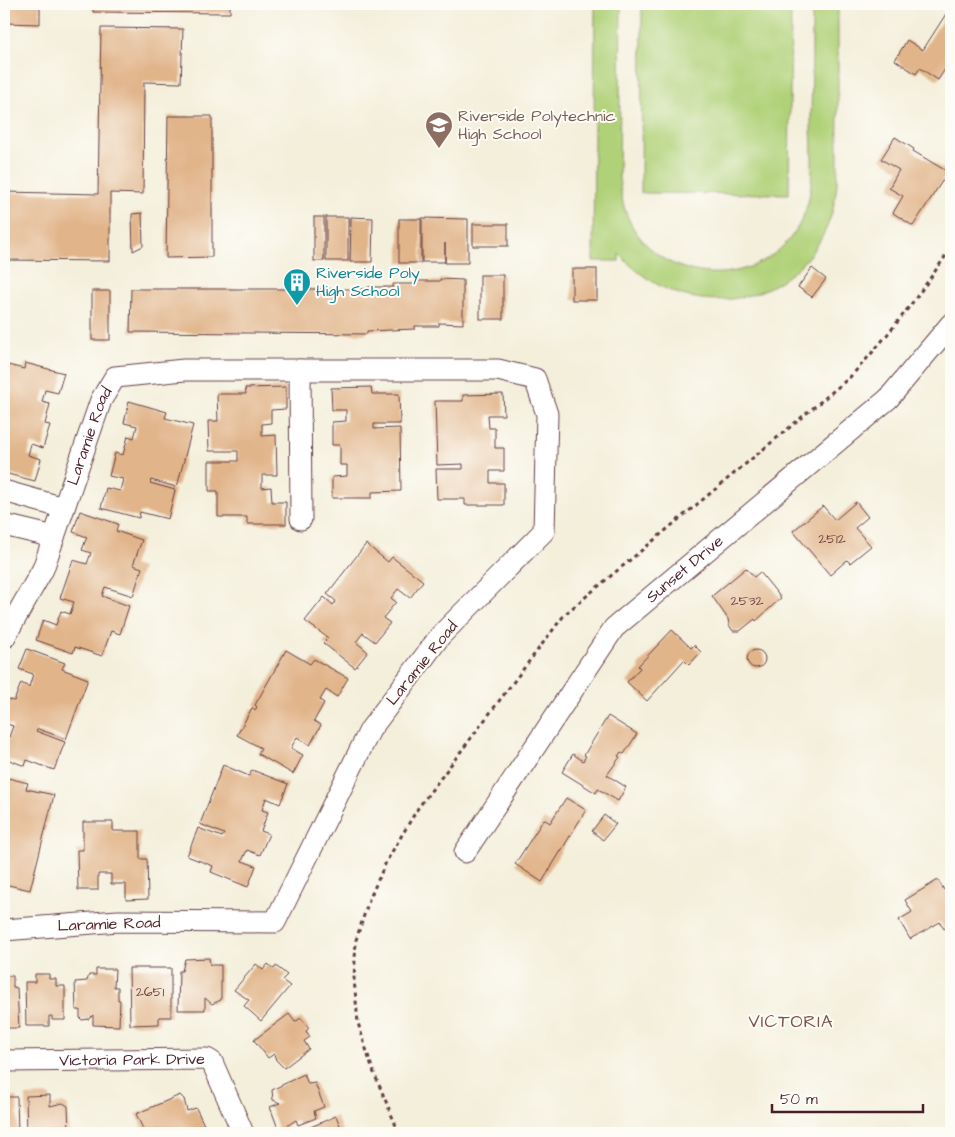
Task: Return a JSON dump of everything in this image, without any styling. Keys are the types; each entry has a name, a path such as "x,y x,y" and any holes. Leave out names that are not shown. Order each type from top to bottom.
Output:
{"street":[{"name":"Sunset Drive","path":"464,852 614,628 888,399 951,324"},
{"name":"Laramie Road","path":"4,638 43,568 101,400 115,377 184,370 498,370 535,379 547,414 544,531 440,636 370,730 275,922 118,921 4,930"},
{"path":"300,370 302,520"},
{"path":"4,491 64,508"},
{"path":"4,525 54,537"},
{"name":"Victoria Park Drive","path":"4,1061 207,1059 212,1062 243,1133"}],"green space":[{"path":"595,4 621,4 619,178 623,201 630,222 646,244 666,260 690,270 715,273 740,270 764,261 784,245 800,223 809,198 812,172 812,4 838,4 837,188 831,217 823,235 813,251 800,266 785,278 768,288 750,295 731,299 699,299 656,284 619,254 619,261 593,261"},
{"path":"642,4 791,4 789,194 641,193"}],"building":[{"path":"4,4 40,4 40,24 4,23"},
{"path":"93,4 230,4 230,13 93,12"},
{"path":"951,6 951,60 938,80 920,68 916,74 895,60 907,40 923,50"},
{"path":"101,28 183,29 181,83 144,82 143,194 110,193 110,261 4,260 4,192 98,194"},
{"path":"168,116 212,116 212,257 166,258"},
{"path":"895,137 914,149 913,151 948,172 913,226 893,213 903,196 889,188 899,170 881,159"},
{"path":"142,213 143,246 133,251 132,214"},
{"name":"Riverside Poly High School","path":"314,217 324,217 324,261 314,261"},
{"name":"Riverside Poly High School","path":"326,217 348,217 348,261 326,261"},
{"name":"Riverside Poly High School","path":"351,217 373,218 372,262 350,262"},
{"path":"422,218 468,219 468,263 422,262"},
{"name":"Riverside Poly High School","path":"399,219 421,219 421,263 399,263"},
{"path":"473,224 508,224 508,246 473,246"},
{"path":"812,268 826,279 812,297 798,287"},
{"path":"572,269 597,269 597,300 572,300"},
{"path":"480,275 503,275 503,319 480,319"},
{"name":"Riverside Poly High School","path":"440,279 463,280 463,324 439,323 439,326 415,326 415,329 367,331 367,334 130,332 131,289 368,289 368,287 393,287 393,284 416,284 416,281 440,281"},
{"path":"92,291 110,291 110,340 92,340"},
{"path":"25,363 64,373 58,393 45,390 42,402 50,404 45,424 50,425 43,448 31,444 28,455 41,459 35,481 4,473 4,364 24,369"},
{"path":"286,387 286,409 271,410 271,423 262,424 262,436 276,435 277,475 262,475 262,488 271,487 272,502 286,502 286,524 247,524 247,517 218,517 218,491 209,491 209,461 238,461 238,451 209,451 208,421 218,421 217,394 246,394 245,388"},
{"path":"371,387 372,394 399,394 400,424 374,424 374,429 400,428 401,491 372,492 372,498 332,498 332,477 347,476 347,465 340,465 340,445 332,445 332,422 346,421 346,410 332,410 331,388"},
{"path":"503,394 504,415 488,415 489,428 495,428 495,448 504,448 504,471 490,471 490,483 504,483 504,505 465,505 465,499 437,499 436,469 463,469 463,464 437,465 435,401 463,401 463,395"},
{"path":"129,401 167,412 165,418 193,425 177,487 151,480 150,483 175,490 168,519 140,512 139,518 101,508 106,488 120,491 123,479 109,476 115,453 123,455 128,436 134,438 137,426 124,423"},
{"path":"856,502 868,517 855,528 871,546 850,563 847,560 830,575 793,531 823,506 835,520"},
{"path":"80,511 118,524 116,531 142,540 133,565 142,568 133,596 105,587 102,596 129,606 120,634 111,631 102,656 75,647 73,653 36,640 43,620 56,625 61,611 70,614 74,602 60,598 73,560 87,564 91,553 82,550 87,537 73,532"},
{"path":"366,544 388,562 392,557 423,581 410,598 398,589 391,598 396,602 383,618 390,623 375,642 363,633 356,642 368,652 355,668 323,643 328,638 305,621 324,597 333,605 336,601 327,594"},
{"path":"746,568 754,577 760,572 781,598 756,621 755,619 740,631 733,631 728,619 712,596"},
{"path":"672,630 691,648 694,645 701,652 689,665 684,660 647,701 627,682 640,668 638,666"},
{"path":"27,649 65,663 62,669 88,679 66,739 38,729 36,731 65,742 54,770 27,760 25,766 4,758 4,735 9,737 13,726 4,723 4,709 7,699 14,701 21,683 29,687 33,674 19,669"},
{"path":"286,650 310,664 314,659 348,678 337,697 326,690 320,700 324,703 314,721 321,725 310,745 297,737 291,748 303,755 293,774 258,754 261,748 237,735 252,708 255,710 257,707 255,705"},
{"path":"756,650 762,653 765,659 762,665 756,668 750,665 747,659 750,653"},
{"path":"608,716 637,734 624,754 621,752 618,756 620,757 607,775 626,787 618,801 598,789 596,793 562,772 573,754 583,761 586,756 584,755"},
{"path":"223,765 249,776 252,770 288,784 280,804 266,798 262,810 268,812 261,831 269,834 260,855 247,850 242,861 256,866 248,887 211,872 213,866 187,856 198,828 222,837 224,834 200,824"},
{"path":"4,777 28,783 26,789 54,795 30,890 4,884"},
{"path":"566,798 586,810 542,882 515,864 544,819 550,823"},
{"path":"604,815 616,824 603,840 592,831"},
{"path":"83,822 113,822 113,831 140,831 140,859 147,859 148,899 126,900 126,884 111,884 111,874 98,874 98,890 78,890 77,850 83,850"},
{"path":"938,880 944,890 951,885 951,924 944,929 940,922 910,939 899,920 912,912 905,900"},
{"path":"209,958 210,965 221,965 221,1000 212,1004 205,998 205,1010 178,1010 179,971 182,971 185,959"},
{"path":"256,964 263,970 268,964 274,969 276,966 287,975 282,980 290,986 261,1021 244,1006 249,1000 234,990"},
{"path":"129,968 171,968 171,1017 159,1017 159,1024 130,1025"},
{"path":"96,969 115,969 114,987 118,987 118,1000 120,1000 119,1026 93,1025 93,1015 89,1019 82,1020 80,1018 80,1010 76,1010 75,982 87,981 89,975 96,975"},
{"path":"35,974 49,974 49,979 56,979 56,986 65,986 65,1020 52,1020 52,1016 49,1016 49,1026 26,1026 25,982 35,982"},
{"path":"4,976 13,976 13,987 17,988 19,1028 4,1028"},
{"path":"289,1014 295,1022 301,1018 309,1028 306,1031 310,1037 304,1041 309,1049 284,1068 276,1060 274,1054 268,1058 254,1040"},
{"path":"304,1074 308,1084 315,1083 324,1107 314,1111 316,1118 298,1125 296,1120 279,1131 270,1107 280,1103 273,1100 272,1090"},
{"path":"50,1095 50,1106 63,1103 68,1106 69,1133 27,1133 26,1096"},
{"path":"180,1095 184,1099 187,1111 196,1108 206,1129 195,1133 145,1133 136,1114"},
{"path":"4,1097 17,1097 18,1133 4,1133"},
{"path":"336,1116 343,1133 297,1133"}],"place":[{"name":"Riverside Polytechnic High School","path":"439,149"},
{"name":"Riverside Poly High School","path":"297,306"}],"district":[{"name":"VICTORIA","path":"791,1021"}]}
